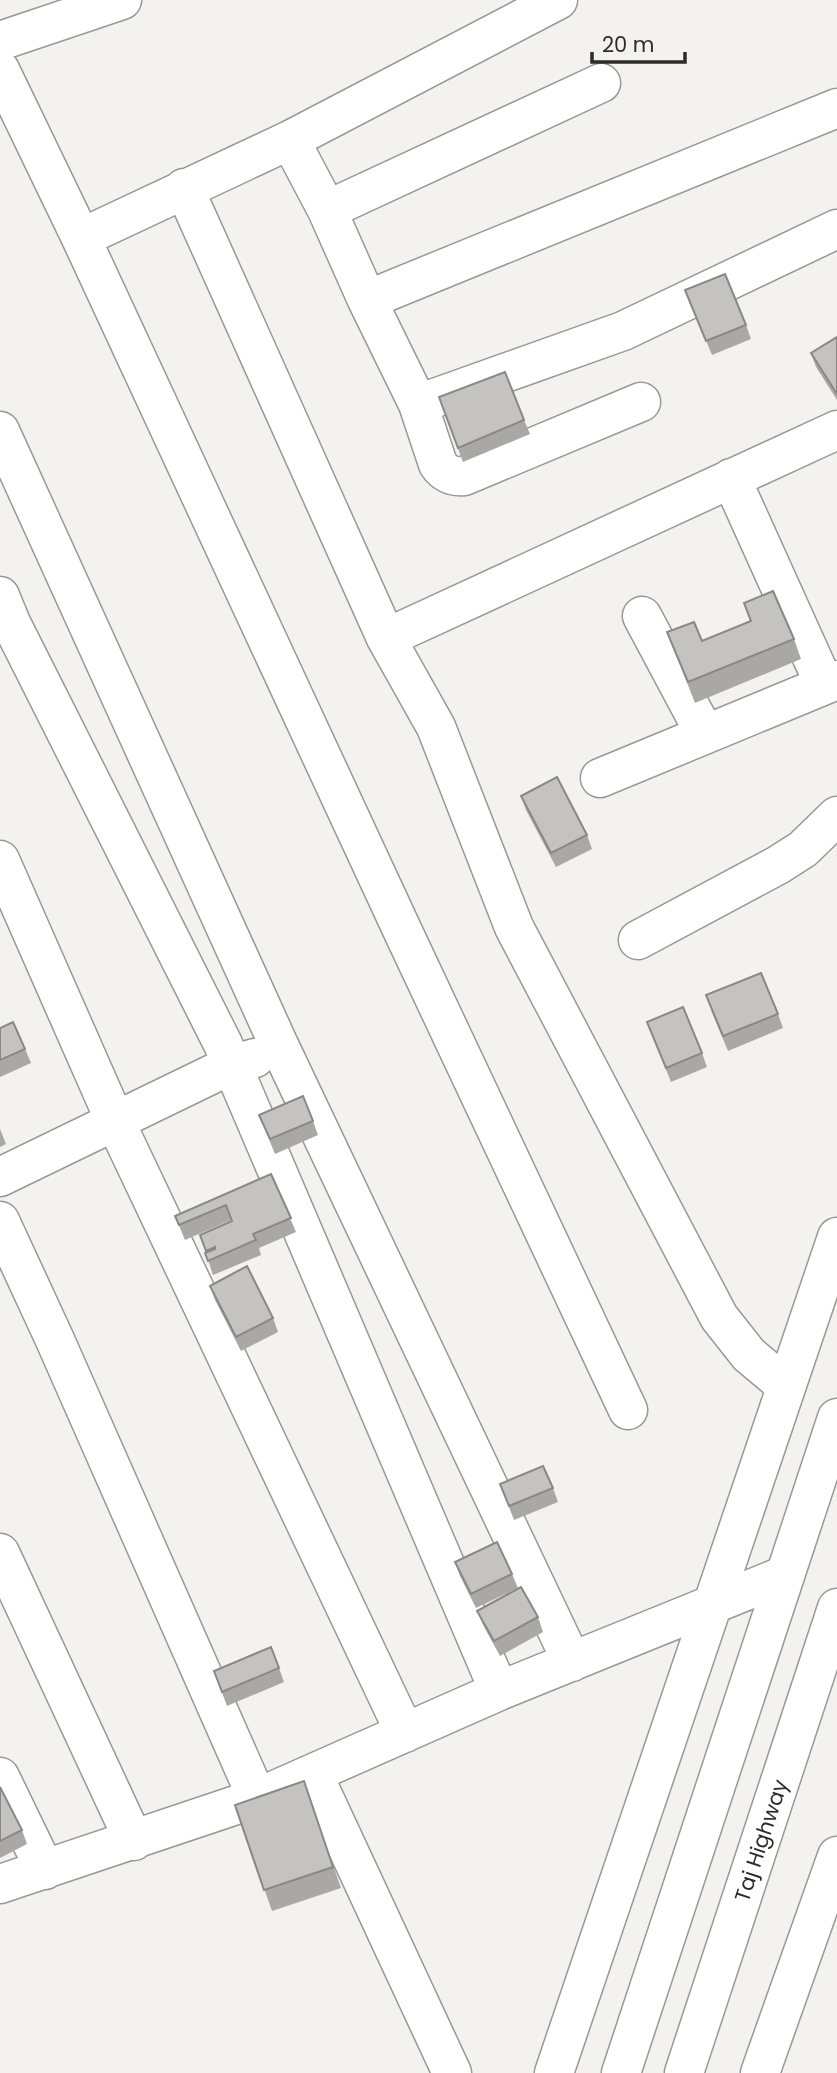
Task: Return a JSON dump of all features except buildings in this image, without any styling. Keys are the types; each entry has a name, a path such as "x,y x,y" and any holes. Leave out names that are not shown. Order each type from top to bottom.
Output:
{"street":[{"path":"0,41 122,0"},
{"path":"81,238 290,139 558,0"},
{"path":"0,70 628,1410"},
{"path":"327,209 601,83"},
{"path":"367,300 837,108"},
{"path":"290,139 327,209 367,300 418,404 438,464 443,470 453,477 464,476 641,402"},
{"path":"184,188 386,638 436,727 514,927 719,1317 749,1356 786,1386"},
{"path":"418,404 623,331 837,229"},
{"path":"386,638 837,430"},
{"path":"0,431 278,1043 572,1662"},
{"path":"600,778 831,682 731,478"},
{"path":"0,596 231,1065 499,1691"},
{"path":"642,616 705,734"},
{"path":"638,940 778,865 803,849 837,816"},
{"path":"0,860 115,1121 405,1733"},
{"path":"0,1177 231,1065 253,1059 278,1043"},
{"path":"0,1222 55,1340 257,1798"},
{"path":"554,2073 837,1237"},
{"path":"621,2073 837,1418"},
{"path":"0,1553 134,1841"},
{"path":"0,1884 257,1798 499,1691 785,1575"},
{"name":"Taj Highway","path":"684,2073 837,1608"},
{"path":"313,1774 452,2073"},
{"path":"0,1777 45,1870"},
{"path":"760,2073 837,1856"}]}
